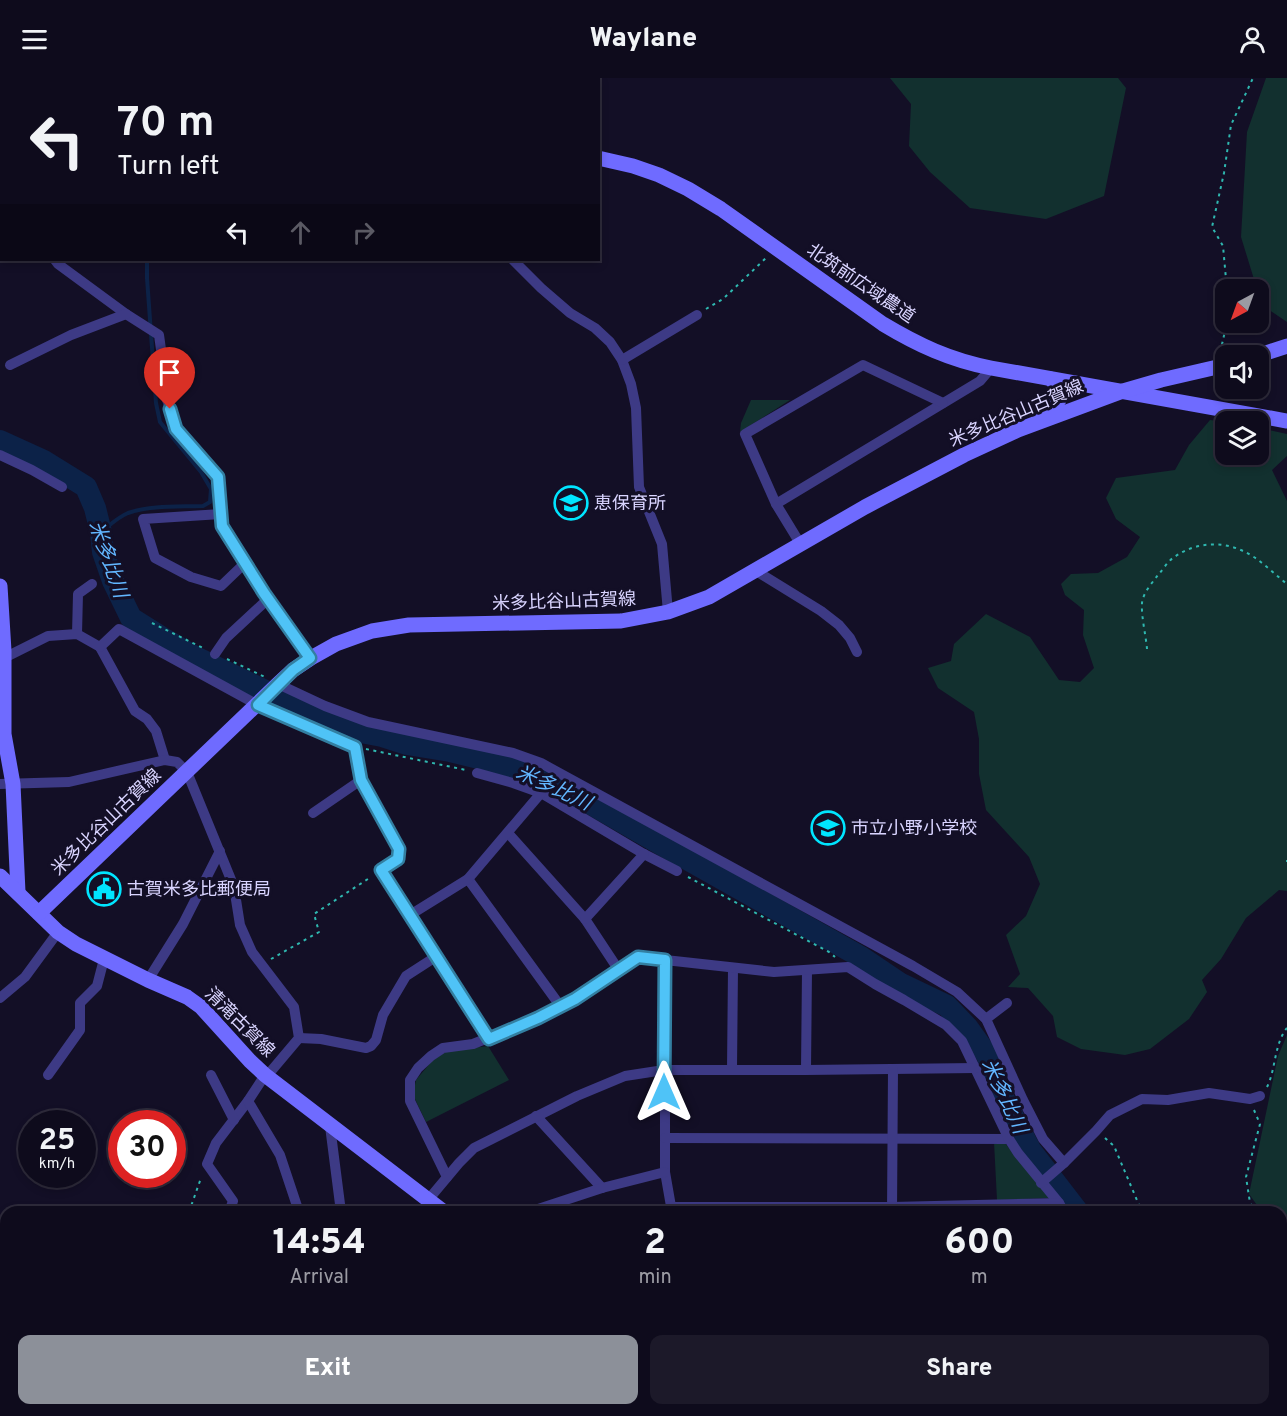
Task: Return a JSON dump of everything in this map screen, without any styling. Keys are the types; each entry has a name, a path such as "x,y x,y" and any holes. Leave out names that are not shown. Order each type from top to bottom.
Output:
{"main road":[{"name":"北筑前広域農道","path":"600,158 659,175 688,189 721,209 883,324 908,339 937,352 966,363 1122,391"},
{"path":"1269,352 1287,346"},
{"name":"米多比谷山古賀線","path":"39,913 293,670 336,644 372,631 409,625 621,621 668,612 709,597 865,507 963,455 1018,430 1122,391 1215,364"},
{"path":"1018,430 1049,411 1059,400 1060,389 1051,379"},
{"path":"1122,391 1287,421"},
{"path":"0,586 6,784 18,892"},
{"name":"清滝古賀線","path":"0,876 58,932 76,944 187,997 201,1007 265,1075 436,1206"}],"street":[{"path":"56,261 126,314 159,335 164,390 176,429 218,477 222,526 268,599 310,658"},
{"path":"514,261 570,313 594,328 610,342 622,360 631,384 636,408 639,487 662,544 668,612"},
{"path":"10,366 71,335 126,314"},
{"path":"622,360 697,315"},
{"path":"801,545 776,504 745,434 863,364 943,403"},
{"path":"776,504 980,381 992,368"},
{"path":"0,455 62,487"},
{"path":"221,514 143,519 155,558 191,577 222,586 245,563"},
{"path":"756,571 839,625 850,638 857,652"},
{"path":"77,634 78,594 92,584"},
{"path":"215,654 226,638 268,599"},
{"path":"100,647 119,629 259,703 355,747 361,780 399,849 398,859 381,870 489,1039"},
{"path":"2,658 48,636 77,634 100,647 135,711 147,719 156,731 165,760"},
{"path":"278,684 325,706 368,722 513,753 541,762 957,992 986,1019 1043,1139 1064,1163"},
{"path":"6,784 69,782 165,760 177,762 187,772 234,887 240,926 252,952 294,1007 299,1038 265,1075 216,1143 207,1164 233,1201 231,1206"},
{"path":"477,773 541,793 677,871"},
{"path":"313,813 361,780"},
{"path":"410,915 468,879 541,793"},
{"path":"508,833 585,919 618,969"},
{"path":"148,980 183,924 220,851"},
{"path":"585,919 644,854"},
{"path":"468,879 561,1007"},
{"path":"0,998 25,977 58,932"},
{"path":"299,1038 321,1039 366,1048 371,1046 376,1040 383,1015 406,976 437,956"},
{"path":"447,1177 410,1101 410,1080 418,1068 443,1048 473,1044 489,1039 561,1007 638,957 774,972 848,967 904,1000 946,1025 963,1041 1009,1139 1060,1206"},
{"path":"48,1075 81,1030 80,1004 97,986 104,959"},
{"path":"665,960 665,1172 671,1206"},
{"path":"732,1069 733,968"},
{"path":"806,1070 807,970"},
{"path":"986,1019 1007,1003"},
{"path":"428,1200 474,1148 577,1096 625,1076 664,1070 976,1068"},
{"path":"892,1206 893,1069"},
{"path":"211,1076 234,1120"},
{"path":"1041,1183 1064,1163 1110,1115 1142,1099 1168,1100 1209,1093 1255,1098"},
{"path":"248,1101 280,1155 297,1206"},
{"path":"536,1116 602,1188"},
{"path":"330,1126 340,1206"},
{"path":"665,1138 1009,1139"},
{"path":"547,1206 602,1188 665,1172"}],"path":[{"path":"1226,279 1222,246 1212,227 1224,173 1231,125 1253,78"},
{"path":"697,315 723,299 776,249"},
{"path":"1147,649 1142,602 1146,592 1171,559 1197,546 1212,543 1244,551 1287,584"},
{"path":"355,747 477,773"},
{"path":"261,965 319,932 314,914 381,870"},
{"path":"677,871 829,952 848,967"},
{"path":"1252,1206 1246,1177 1260,1124 1255,1098 1269,1085 1278,1049 1287,1028"},
{"path":"1096,1131 1114,1146 1139,1206"},
{"path":"191,1206 207,1164"}],"green space":[{"path":"890,78 1118,78 1126,88 1104,196 1046,219 970,208 930,172 909,146 911,104"},
{"path":"1266,78 1287,78 1287,322 1269,310 1269,279 1254,279 1241,237 1247,132"},
{"path":"751,400 790,400 740,432 741,423"},
{"path":"1210,420 1215,421 1215,465 1269,465 1269,430 1287,434 1287,456 1272,470 1287,501 1287,891 1279,890 1246,918 1221,959 1202,980 1207,992 1189,1019 1150,1049 1125,1055 1081,1049 1057,1037 1053,1016 1028,988 1008,987 1020,974 1006,935 1026,916 1040,884 1029,857 986,810 979,774 979,739 974,712 938,688 928,668 951,661 954,644 986,614 1030,637 1059,680 1080,682 1094,668 1083,635 1084,610 1065,595 1061,584 1071,574 1098,573 1127,557 1140,537 1116,519 1106,498 1116,478 1175,470 1189,445"},
{"path":"1287,1035 1287,1206 1258,1206 1249,1194 1278,1056"},
{"path":"488,1046 509,1080 426,1122 413,1095 416,1080 432,1061 447,1051"},
{"path":"994,1142 1005,1143 1049,1198 997,1200"}],"waterway":[{"path":"101,532 121,517 137,510 203,506 210,502 211,489 201,472 160,422 156,403 147,261"},
{"name":"米多比川","path":"0,441 44,461 86,487 95,508 103,552 113,581 131,618 166,640 195,657 290,703 361,732 491,761 526,771 565,789 861,957 901,984 947,1006 967,1027 987,1055 999,1090 1031,1151 1073,1206"}],"place":[{"name":"恵保育所","path":"571,503"},
{"name":"市立小野小学校","path":"828,828"},
{"name":"古賀米多比郵便局","path":"104,889"}],"route":[{"path":"170,409 176,429 218,477 222,526 264,593 310,658 293,670 258,705 355,747 361,780 399,849 398,859 381,870 489,1039 575,999 638,957 665,960 664,1092"}]}
